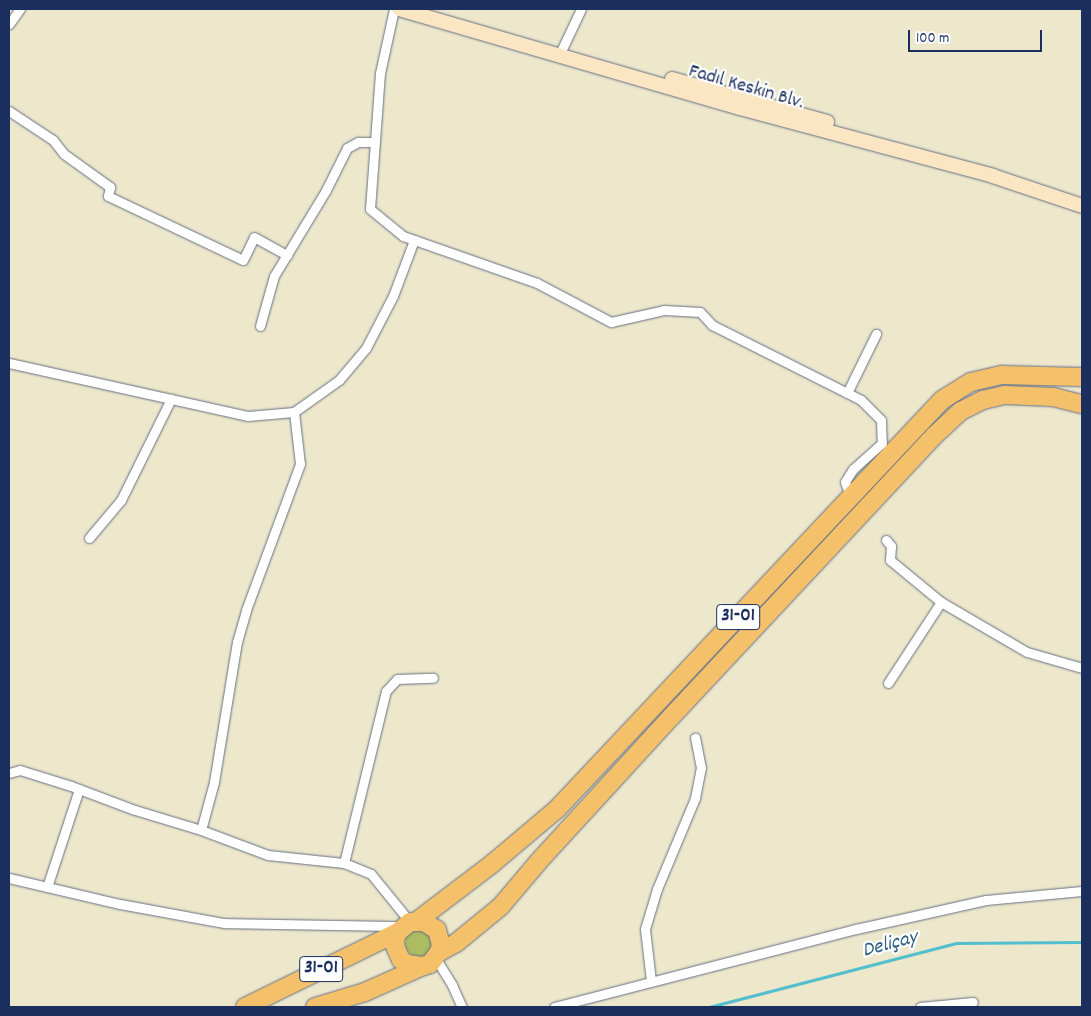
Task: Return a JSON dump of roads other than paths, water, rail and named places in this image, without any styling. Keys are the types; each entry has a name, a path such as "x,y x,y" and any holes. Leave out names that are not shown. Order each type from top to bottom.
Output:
{"highway":[{"name":"31-01","path":"245,1007 407,925 493,863 557,809 942,400 971,382 1002,375 1082,377"},
{"name":"31-01","path":"315,1007 365,992 432,959 456,943 501,906 539,860 671,717 935,435 961,410 982,400 1005,395 1053,397 1082,404"},
{"path":"407,925 431,925 437,930 441,945 432,959 415,967 402,960 395,946 407,925"}],"street":[{"path":"9,24 20,9"},
{"path":"394,9 380,73 370,209 403,236 538,283 611,322 664,310 700,312 712,325 861,400 881,420 882,443 853,469 845,482 850,496"},
{"name":"Fadıl Keskin Blv.","path":"399,9 740,108 994,176 1082,206"},
{"name":"Fadıl Keskin Blv.","path":"431,9 562,49 758,101 1082,197"},
{"path":"562,49 581,9"},
{"path":"9,111 53,140 64,154 110,187 108,196 243,260 254,237 287,255"},
{"path":"260,326 274,276 326,190 347,148 358,142 374,142"},
{"path":"9,363 248,416 294,412 339,380 366,348 393,296 414,240"},
{"path":"847,393 861,361 876,334"},
{"path":"89,538 121,500 170,399"},
{"path":"201,830 214,782 237,642 246,610 300,464 294,412"},
{"path":"886,540 891,546 890,560 942,602 1028,652 1082,668"},
{"path":"888,683 942,602"},
{"path":"344,863 386,691 397,678 433,678"},
{"path":"651,981 645,929 657,889 695,798 701,768 695,738"},
{"path":"9,773 20,770 135,810 201,830 268,855 344,863 371,874 407,925"},
{"path":"47,887 79,789"},
{"path":"9,878 120,904 224,923 407,925"},
{"path":"554,1007 856,929 986,900 1082,891"},
{"path":"432,959 452,985 462,1007"},
{"path":"920,1007 974,1002"}],"waterway":[{"name":"Deliçay","path":"709,1007 957,943 1082,942"}]}
